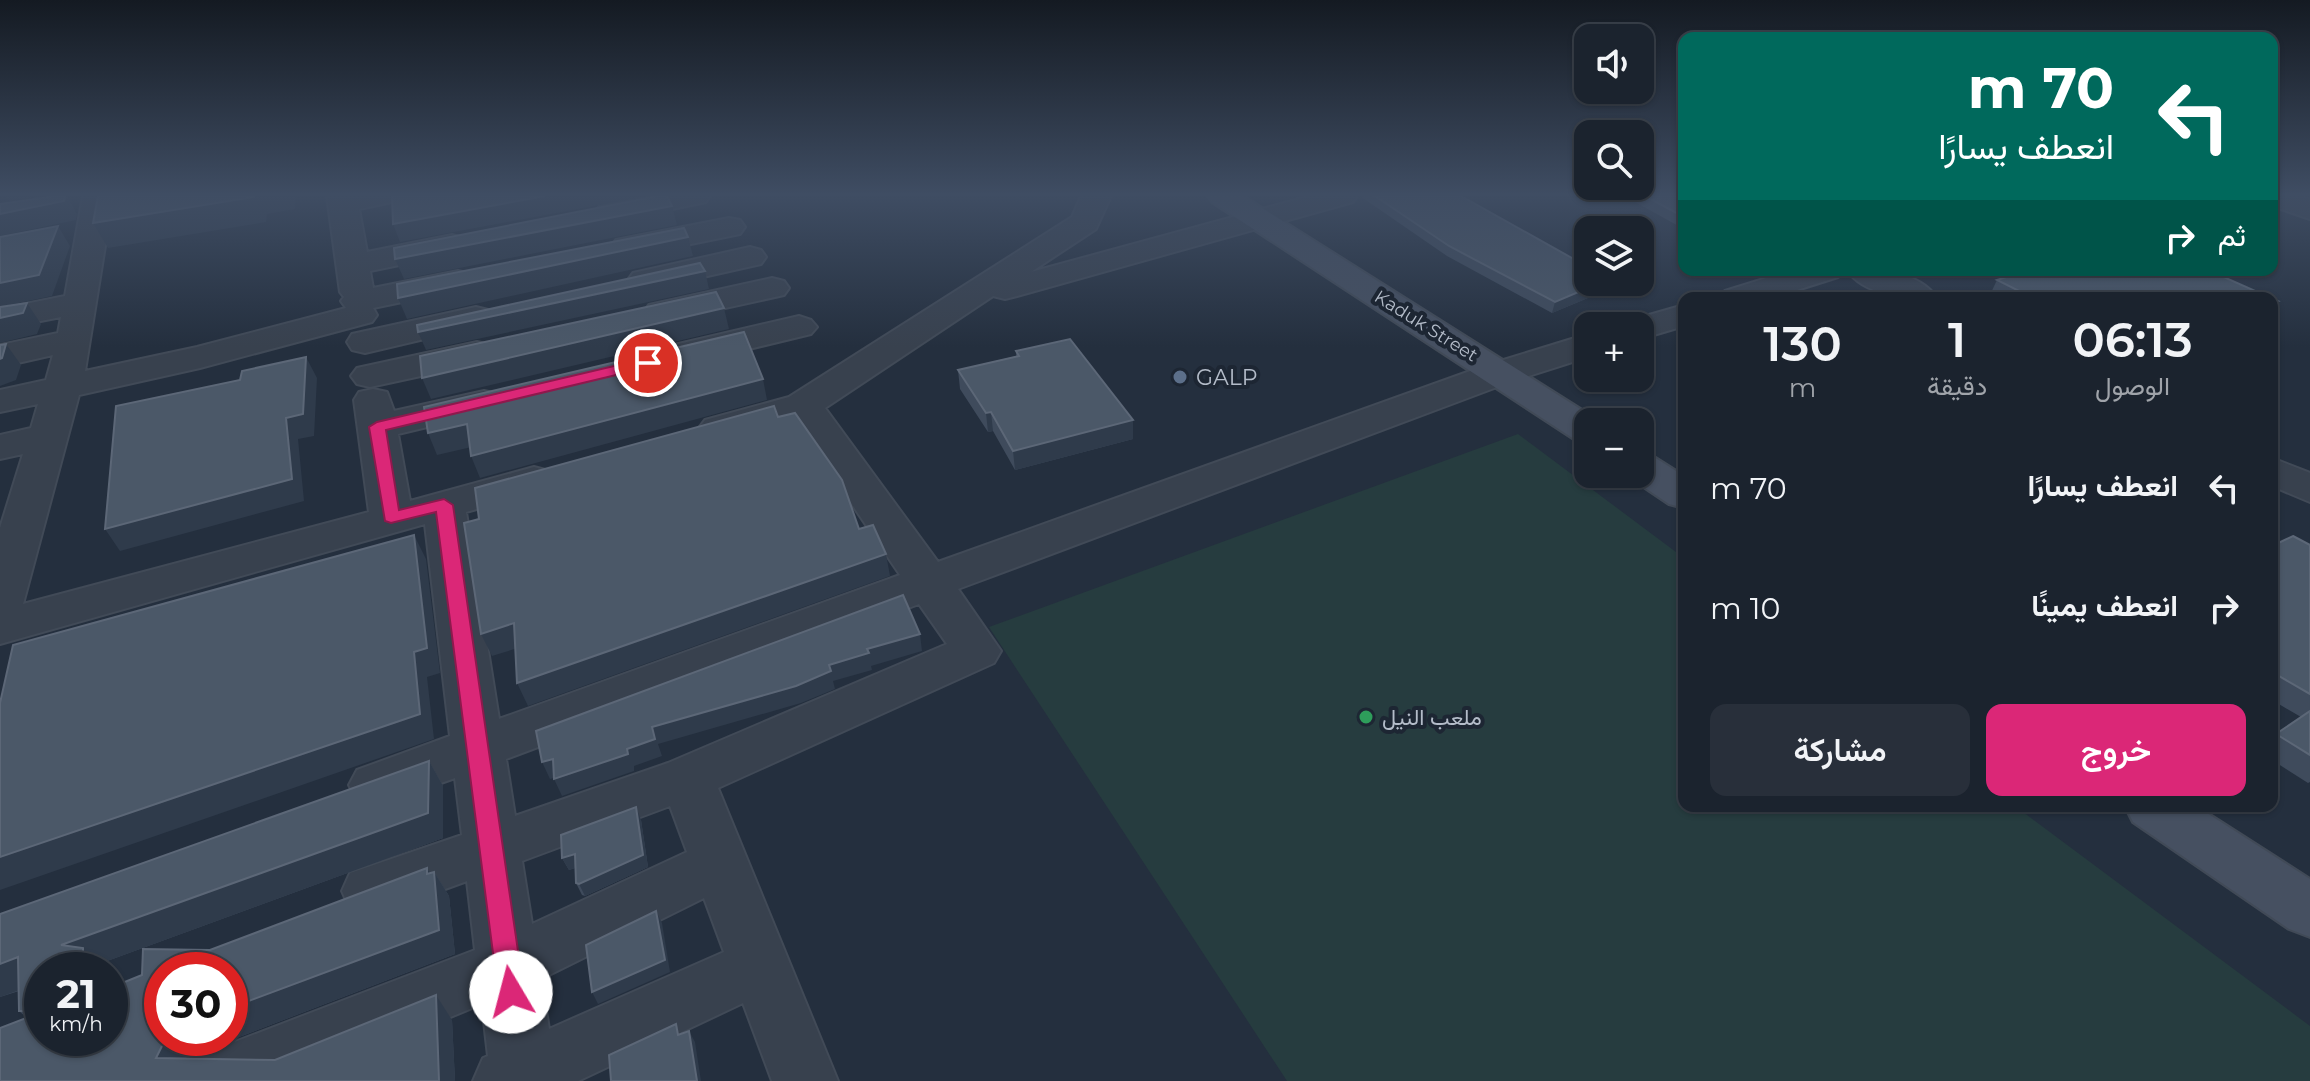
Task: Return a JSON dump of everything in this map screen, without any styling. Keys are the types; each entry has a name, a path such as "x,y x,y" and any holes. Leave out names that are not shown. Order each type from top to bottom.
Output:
{"street":[{"path":"0,604 16,492 47,436 62,387 76,322 81,246"},
{"path":"355,246 363,333 391,517"},
{"path":"590,254 629,246"},
{"path":"330,907 687,778 977,651 928,582 815,365 772,288 743,246"},
{"path":"963,302 1048,246"},
{"path":"684,438 815,365 963,302 1157,246"},
{"name":"Kaduk Street","path":"1301,246 1574,422"},
{"path":"612,287 750,257"},
{"path":"363,333 482,276"},
{"path":"1756,292 1807,276"},
{"path":"1875,276 1908,292"},
{"path":"633,319 772,288"},
{"path":"1654,324 1678,317"},
{"path":"0,319 76,322"},
{"path":"0,356 76,322"},
{"path":"0,401 200,357 363,333 506,328"},
{"path":"328,802 1500,373 1574,349"},
{"path":"648,363 815,365"},
{"path":"377,427 513,395"},
{"path":"0,447 47,436"},
{"path":"0,627 564,471"},
{"path":"2278,473 2310,489"},
{"path":"1654,475 1678,491"},
{"path":"444,505 508,965 518,1078 759,966"},
{"path":"687,778 805,1081"},
{"path":"2161,812 2310,911"},
{"path":"216,1081 508,965 720,863"}],"green space":[{"name":"ملعب النيل","path":"1518,434 1574,476 1574,488 1590,488 1678,554 1678,812 2023,812 2310,1026 2310,1081 1287,1081 989,627"}],"building":[{"path":"0,246 50,246 39,275 0,283"},
{"path":"402,246 461,246 395,259 394,248"},
{"path":"589,246 643,246 398,298 397,284"},
{"path":"1450,246 1551,246 1574,259 1574,294 1555,302"},
{"path":"700,263 705,271 418,332 417,325"},
{"path":"2009,276 2222,276 2258,292 2021,292 1997,280"},
{"path":"716,292 724,308 422,378 420,356"},
{"path":"27,303 23,313 0,318 0,307"},
{"path":"744,332 763,379 471,456 467,424 428,433 424,407"},
{"path":"1070,339 1133,420 1013,451 991,412 986,413 958,370 1019,356 1016,351"},
{"path":"6,344 2,358 0,359 0,345"},
{"path":"306,357 303,414 286,418 292,479 105,529 116,406 240,380 242,371"},
{"path":"774,406 778,417 795,413 842,480 859,529 873,525 886,554 517,683 514,623 481,634 464,523 479,519 475,488"},
{"path":"414,535 427,648 414,652 420,714 0,857 0,703 13,645"},
{"path":"2293,536 2310,545 2310,694 2278,675 2278,543"},
{"path":"903,595 920,634 867,649 869,653 829,665 831,671 796,686 652,727 655,739 627,749 628,754 554,779 553,759 542,762 536,731"},
{"path":"2310,711 2310,755 2278,735"},
{"path":"429,761 428,813 61,945 83,948 83,952 24,952 24,1011 19,1011 18,957 0,964 0,914"},
{"path":"636,807 643,855 576,883 575,854 562,858 561,835"},
{"path":"427,868 427,874 434,872 439,930 248,1001 248,952 144,952 144,1056 275,1060 436,995 439,1081 0,1081 0,1028 24,1019 24,1056 128,1056 128,981 142,975 143,949 210,950"},
{"path":"656,911 665,960 592,992 586,945"},
{"path":"676,1024 678,1035 689,1031 697,1081 611,1081 609,1055"}],"place":[{"name":"GALP","path":"1180,377"},
{"name":"ملعب النيل","path":"1366,717"}],"route":[{"path":"511,992 444,505 391,517 377,427 648,363"}]}
